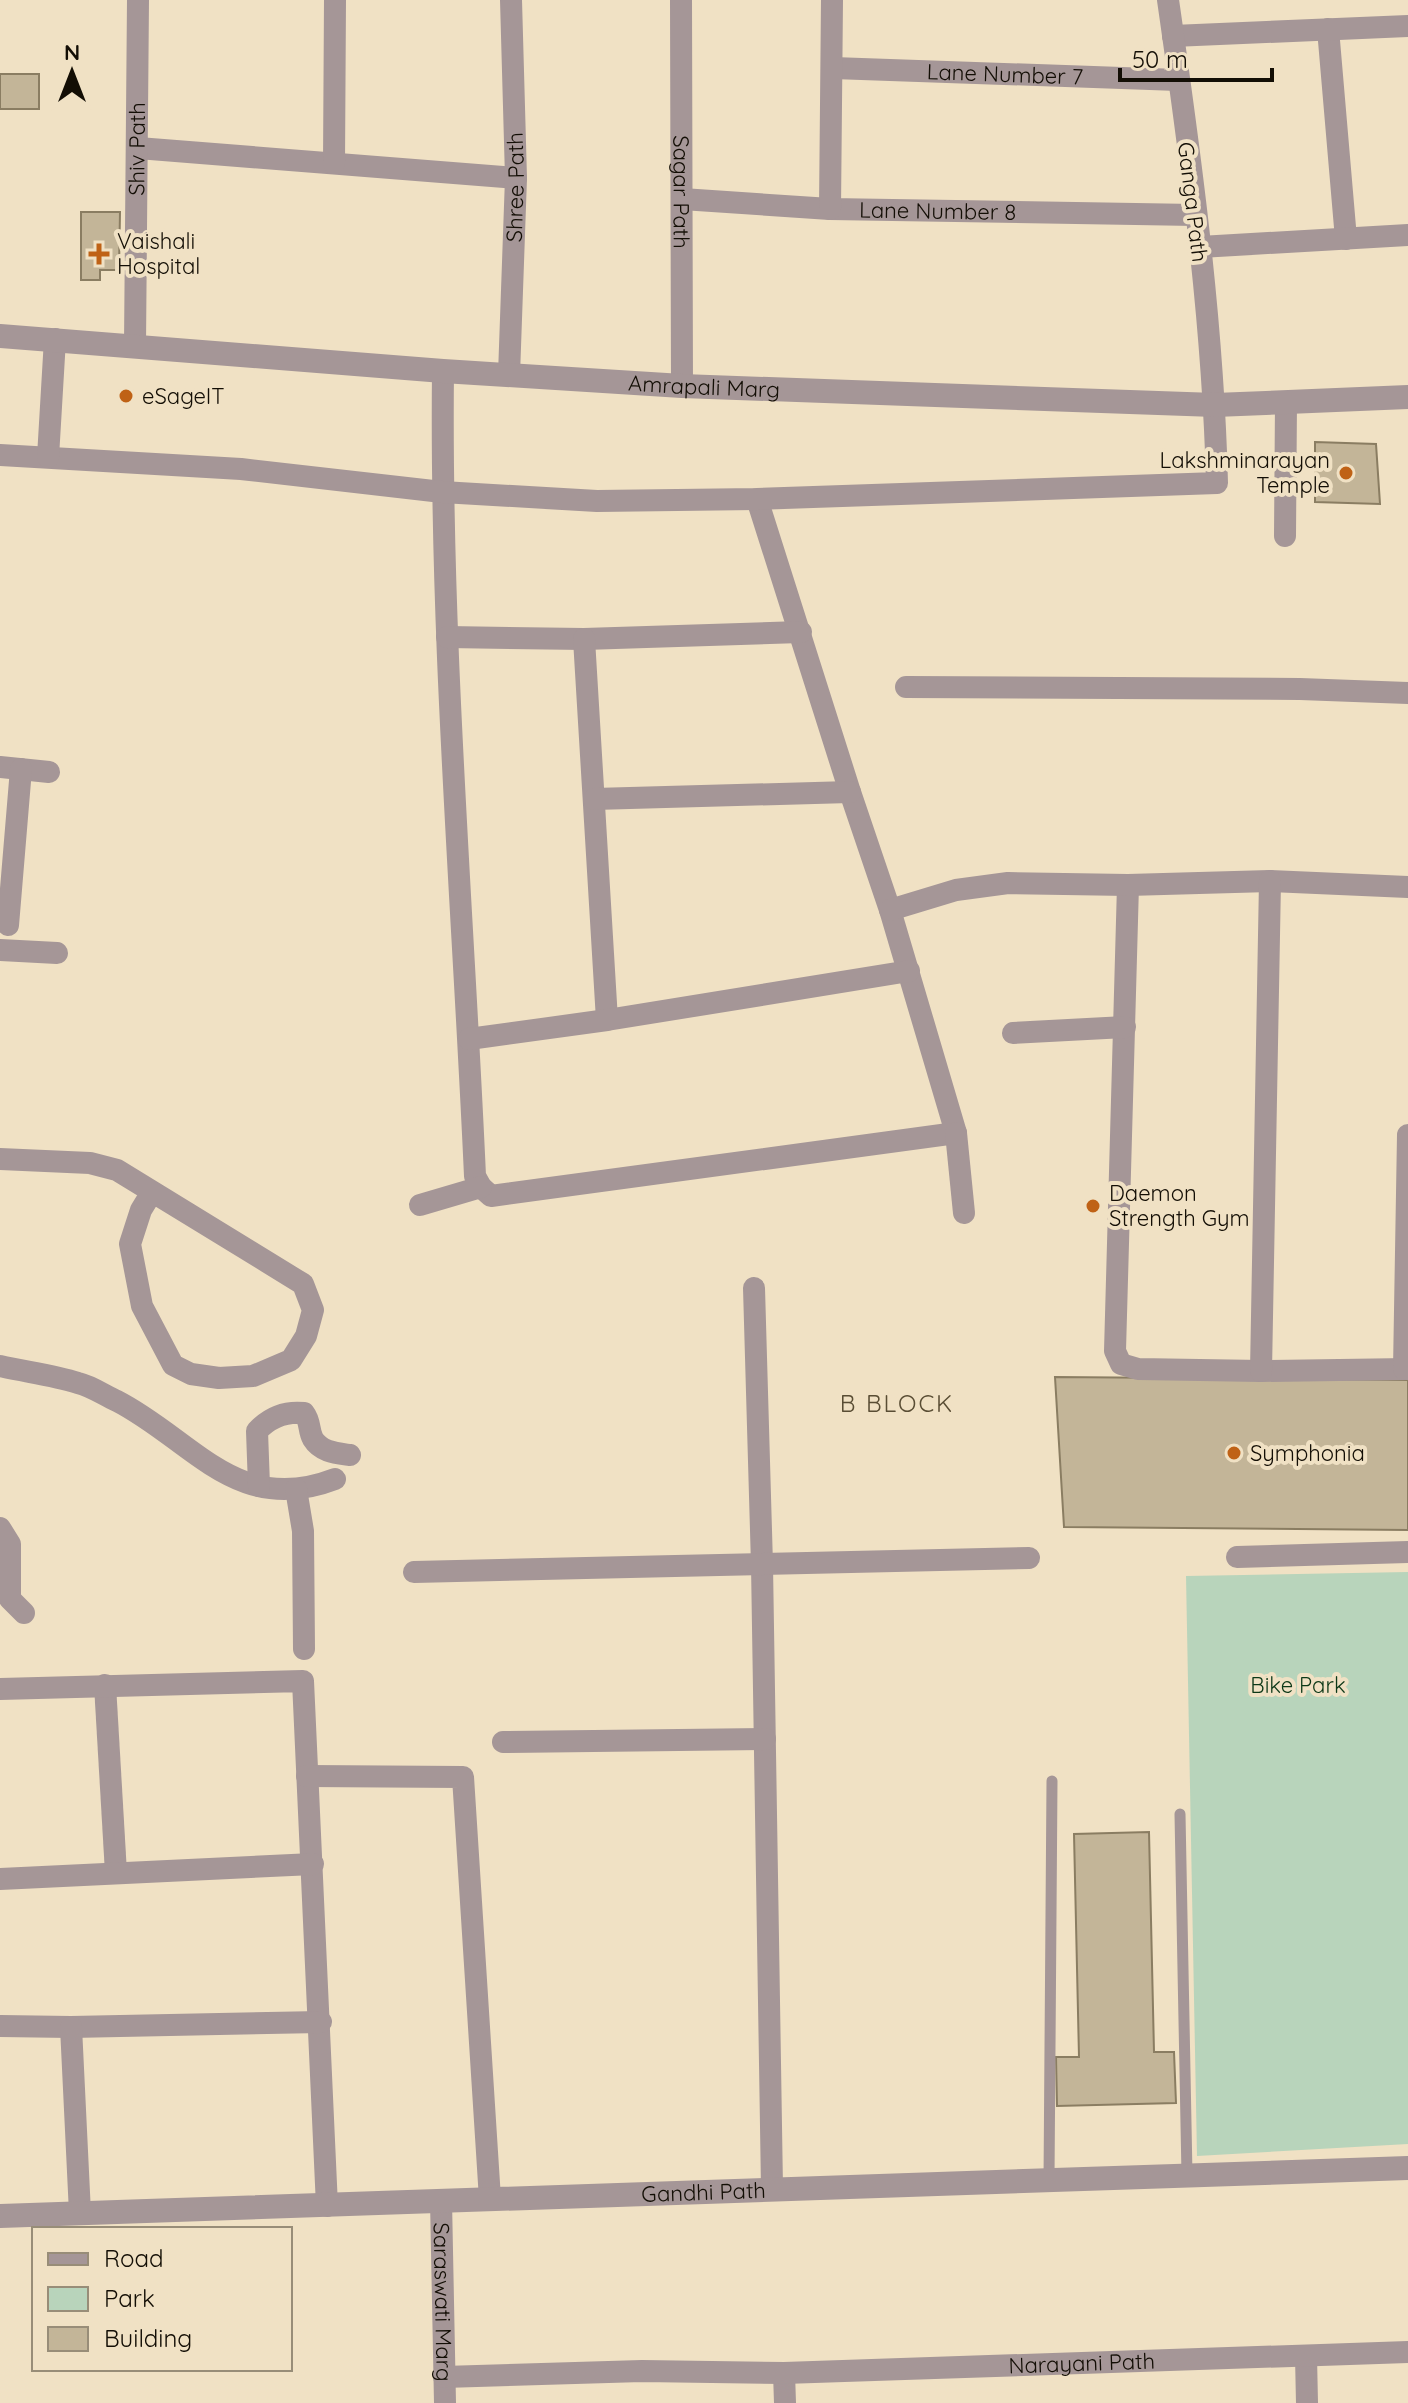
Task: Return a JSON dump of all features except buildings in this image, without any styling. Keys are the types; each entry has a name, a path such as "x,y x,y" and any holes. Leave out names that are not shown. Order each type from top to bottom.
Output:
{"street":[{"name":"Shiv Path","path":"135,345 138,0"},
{"path":"334,163 335,0"},
{"name":"Shree Path","path":"509,375 516,178 511,0"},
{"name":"Sagar Path","path":"681,0 682,386"},
{"path":"830,209 832,0"},
{"name":"Ganga Path","path":"757,499 1217,483 1215,405 1200,247 1168,0"},
{"path":"1173,36 1408,26"},
{"path":"1328,29 1346,239"},
{"name":"Lane Number 7","path":"833,68 1178,80"},
{"path":"138,148 516,178"},
{"name":"Lane Number 8","path":"682,199 830,209 1195,215"},
{"path":"1200,247 1408,235"},
{"name":"Amrapali Marg","path":"0,336 443,371 682,386 1215,405 1408,397"},
{"path":"48,457 55,339"},
{"path":"443,371 442,492 447,637 475,1176 481,1187 491,1196 956,1133"},
{"path":"1285,536 1286,402"},
{"path":"0,455 241,469 442,492 597,501 757,499 890,910 956,1133 964,1213"},
{"path":"447,637 584,639 801,632"},
{"path":"584,639 607,1020"},
{"path":"906,687 1300,689 1408,693"},
{"path":"8,925 11,768 49,772"},
{"path":"594,799 850,792"},
{"path":"890,910 956,890 1008,883 1128,885 1270,881 1408,887"},
{"path":"1261,1371 1270,881"},
{"path":"1128,885 1115,1351 1121,1364 1138,1369 1406,1369 1408,1135"},
{"path":"0,950 57,953"},
{"path":"469,1039 909,971"},
{"path":"1013,1033 1125,1027"},
{"path":"0,1159 90,1163 117,1170 303,1284 313,1310 306,1336 291,1360 253,1376 219,1378 191,1374 173,1365 142,1306 130,1244 141,1210 152,1192"},
{"path":"420,1205 481,1187"},
{"path":"754,1288 762,1565 772,2188"},
{"path":"0,1366 81,1383 121,1403 208,1465 267,1489 309,1489 335,1479"},
{"path":"259,1486 257,1431 268,1418 293,1412 304,1413 310,1420 313,1438 325,1451 350,1455"},
{"path":"296,1489 303,1531 304,1649"},
{"path":"1,1531 10,1544 10,1599 24,1613"},
{"path":"1237,1557 1408,1552"},
{"path":"414,1572 1029,1558"},
{"path":"0,1689 303,1681 321,2022 327,2206"},
{"path":"105,1685 116,1873"},
{"path":"503,1742 765,1739"},
{"path":"307,1776 463,1777 490,2199"},
{"path":"0,1879 313,1864"},
{"path":"0,2026 321,2022"},
{"path":"71,2027 80,2213"},
{"name":"Gandhi Path","path":"0,2216 1408,2168"},
{"name":"Saraswati Marg","path":"441,2200 445,2403"},
{"name":"Narayani Path","path":"444,2377 642,2371 784,2373 1408,2352"},
{"path":"1306,2356 1307,2403"},
{"path":"784,2373 785,2403"}],"lane":[{"path":"1049,2180 1052,1781"},
{"path":"1180,1814 1187,2175"}],"green space":[{"name":"Bike Park","path":"1408,1572 1408,2144 1197,2156 1186,1576"}],"place":[{"name":"Vaishali Hospital","path":"99,254"},
{"name":"eSageIT","path":"126,396"},
{"name":"Lakshminarayan Temple","path":"1346,473"},
{"name":"Daemon Strength Gym","path":"1093,1206"},
{"name":"Symphonia","path":"1234,1453"}],"district":[{"name":"B BLOCK","path":"897,1403"}]}
